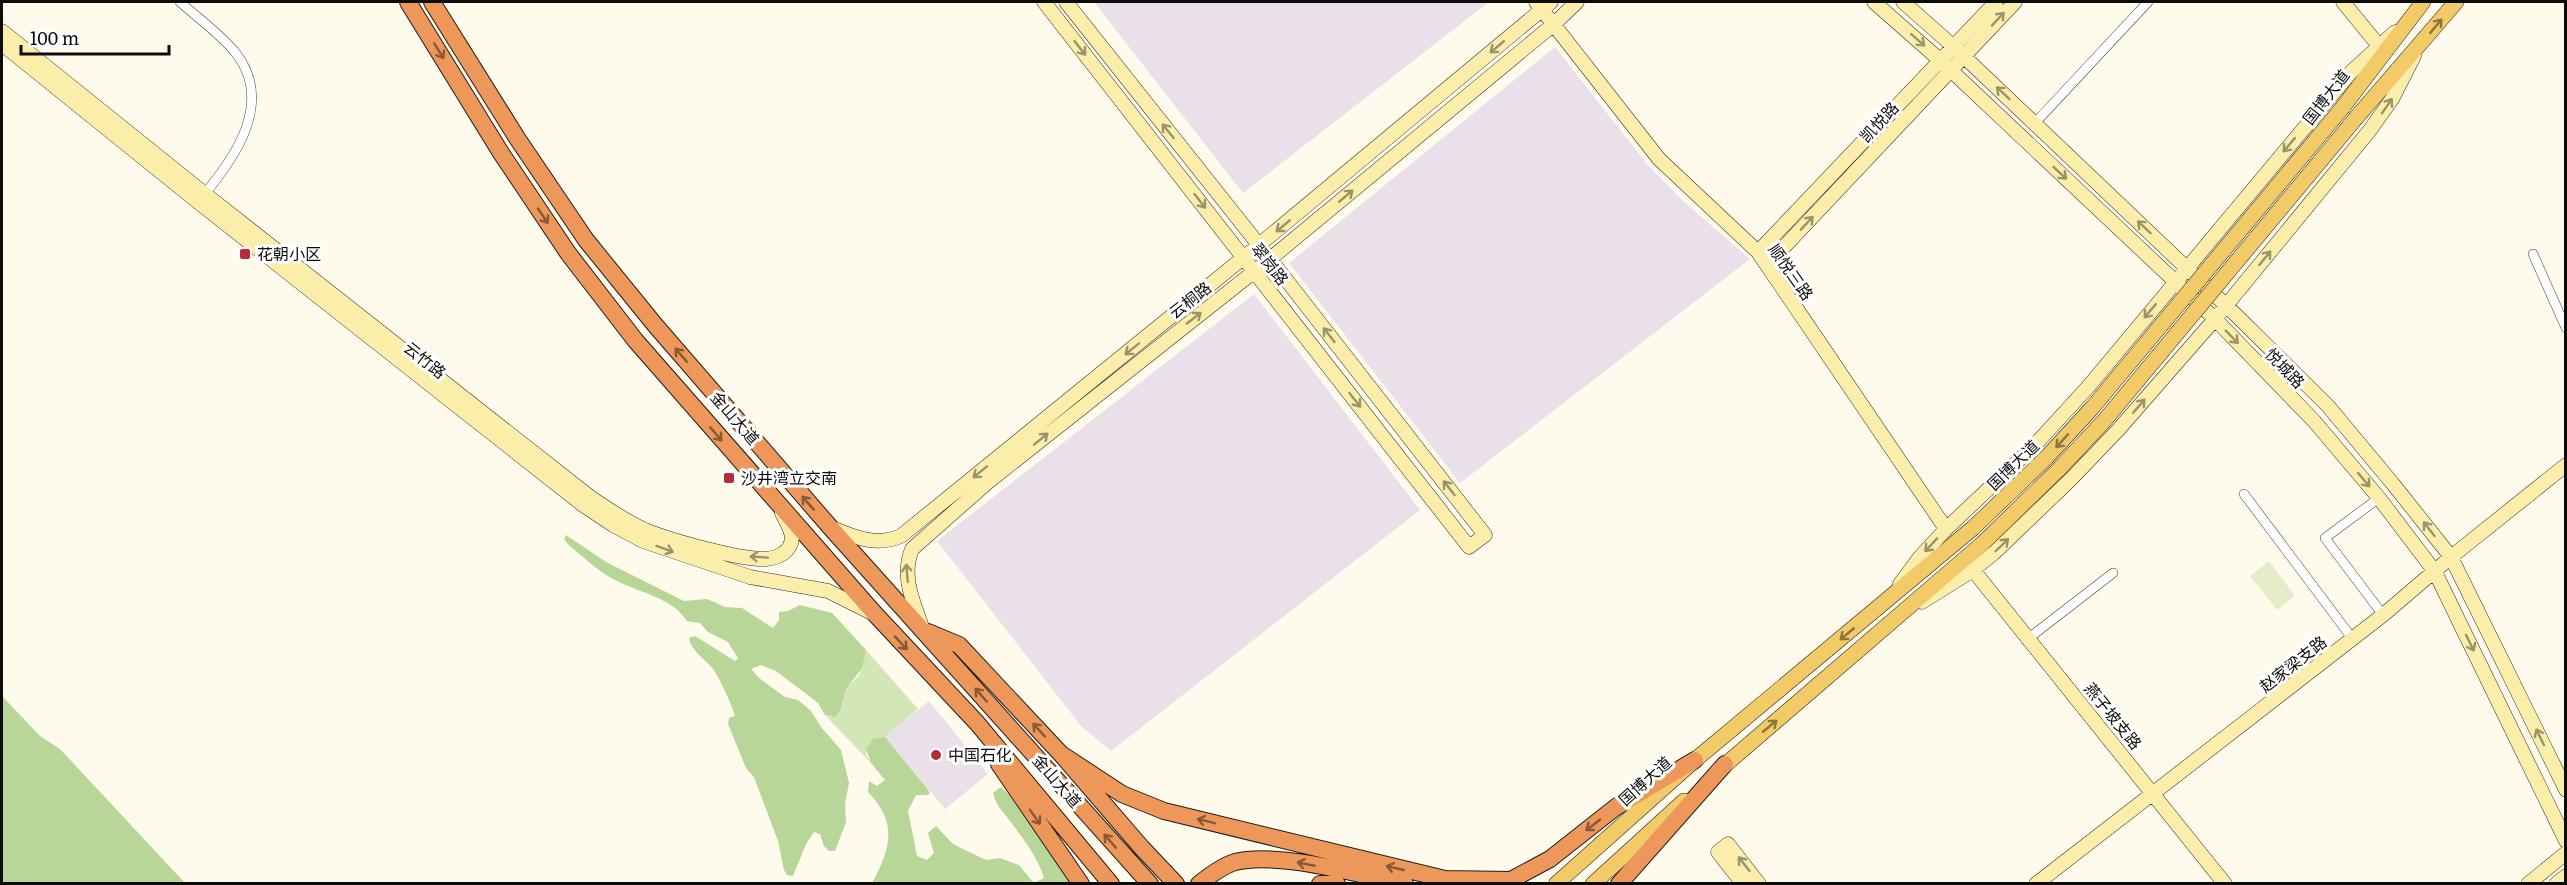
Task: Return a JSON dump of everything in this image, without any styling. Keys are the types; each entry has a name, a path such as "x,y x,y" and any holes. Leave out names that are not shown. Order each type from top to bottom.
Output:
{"highway":[{"name":"金山大道","path":"408,2 501,153 568,253 635,340 874,614 977,723 1111,884"},
{"name":"金山大道","path":"432,2 517,138 586,240 655,325 830,527 1150,884"},
{"path":"923,629 959,645 1061,754 1176,884"},
{"path":"954,699 1081,884"},
{"path":"1061,754 1122,794 1164,811 1445,879 1505,882 1550,859 1616,807 1695,760"},
{"path":"1619,884 1725,764"},
{"path":"1199,884 1233,862 1258,859 1284,860 1405,884"},
{"path":"1320,884 1337,884"}],"main road":[{"name":"翠岗路","path":"1044,2 1469,547 1485,535 1270,258 1066,2"},
{"name":"云桐路","path":"923,629 907,576 906,563 912,549 988,482 1270,258 1554,24 1577,2"},
{"name":"悦城路","path":"1874,2 1946,65 2215,320 2314,422 2379,498 2435,572 2565,842"},
{"name":"悦城路","path":"1903,2 1959,51 2187,267 2328,406 2451,557 2565,790"},
{"name":"凯悦路","path":"1767,265 1959,51 1996,2"},
{"name":"凯悦路","path":"1959,51 2015,2"},
{"path":"2343,2 2379,46"},
{"name":"国博大道","path":"1556,884 1695,760 1973,528 2046,458 2092,408 2343,107 2401,27 2423,2"},
{"path":"1593,884 1725,764 1983,543 2060,469 2104,421 2356,118 2456,2"},
{"name":"云桐路","path":"830,527 873,542 889,541 901,536 1244,258 1543,4"},
{"name":"顺悦三路","path":"1543,4 1554,24 1659,159 1758,252 1946,529"},
{"path":"1892,596 1920,557 1946,529 2034,446 2088,387 2350,72 2401,27"},
{"name":"云竹路","path":"2,31 201,198 573,497 613,525 644,541 740,573 828,591 874,614"},
{"name":"云竹路","path":"2,44 590,497 618,516 647,531 684,542 766,559 784,554 792,538 778,506"},
{"path":"1902,614 1973,570 2071,479 2118,430 2215,320 2370,130 2392,99 2418,48"},
{"name":"凯悦路","path":"1758,252 1946,65"},
{"name":"赵家梁支路","path":"2036,884 2383,615 2565,465"},
{"name":"燕子坡支路","path":"1973,570 2225,884"},
{"path":"1743,884 1723,848 1759,884"},
{"path":"2528,884 2565,853"},
{"path":"2556,884 2565,876"}],"street":[{"path":"180,2 235,52 247,72 251,95 249,119 242,142 230,163 201,198"},
{"path":"2035,123 2148,2"},
{"path":"2533,254 2565,328"},
{"path":"2244,494 2352,639"},
{"path":"2379,498 2325,538 2383,615"},
{"path":"2029,638 2113,573"}],"shaded area":[{"path":"1094,2 1489,2 1243,193"},
{"path":"1555,47 1647,164 1682,200 1750,259 1460,483 1289,263"},
{"path":"1254,294 1420,510 1111,751 1081,726 937,541"},
{"name":"中国石化","path":"929,701 988,774 945,809 885,737"}],"green space":[{"path":"566,535 606,562 684,601 707,599 725,607 742,608 773,628 779,620 779,612 788,611 800,605 832,613 866,650 862,668 846,689 840,711 835,717 825,715 818,703 776,671 761,665 751,669 759,678 785,697 798,700 811,711 821,727 841,750 849,783 845,804 846,822 835,851 829,851 824,846 820,834 814,832 806,844 793,876 787,875 784,870 778,841 754,777 746,768 728,724 729,718 735,716 731,706 715,671 695,651 689,638 695,636 735,661 738,658 728,642 708,632 700,623 687,621 673,606 664,601 624,585 605,574 568,544 564,539"},
{"path":"2269,561 2295,596 2277,610 2250,576"},
{"path":"866,650 918,709 885,737 873,739 866,754 871,763 825,715 830,717 842,705 846,689 859,675"},
{"path":"2,696 40,736 60,749 185,883 2,883"},
{"path":"885,737 930,792 928,795 916,795 908,811 917,856 927,860 934,853 928,833 936,826 953,844 986,860 1000,858 1019,865 1034,883 872,883 884,858 888,836 884,814 868,792 869,781 877,786 885,780 871,763 866,749 873,739"},
{"path":"1001,787 1009,795 1070,883 1034,883 1044,878 1042,871 1030,848 996,801 993,793"}],"place":[{"name":"花朝小区","path":"245,254"},
{"name":"沙井湾立交南","path":"729,478"},
{"name":"中国石化","path":"936,755"}]}
